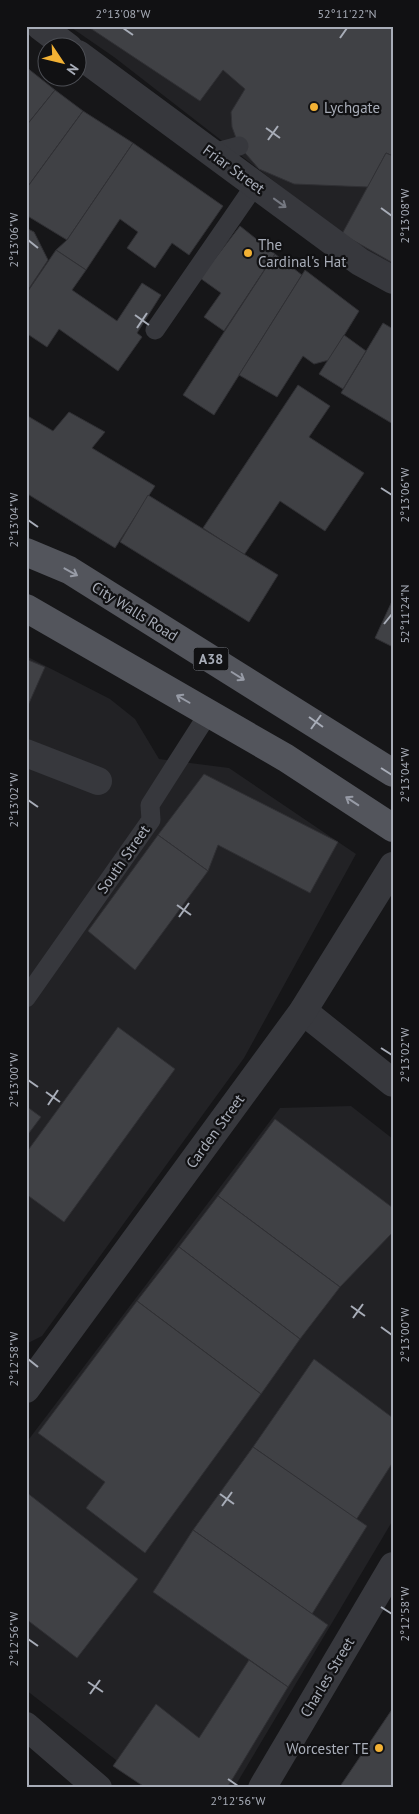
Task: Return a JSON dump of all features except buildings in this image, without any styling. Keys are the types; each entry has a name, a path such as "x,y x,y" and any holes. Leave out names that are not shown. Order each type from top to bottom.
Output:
{"main road":[{"name":"City Walls Road","path":"26,552 69,570 392,769"},
{"path":"26,608 286,758 393,828"}],"street":[{"path":"40,26 56,38"},
{"name":"Friar Street","path":"88,61 360,262 393,280"},
{"path":"26,753 98,781"},
{"name":"Carden Street","path":"26,1389 302,1011 393,866"},
{"path":"302,1011 393,1083"},
{"name":"Charles Street","path":"262,1788 393,1566"},
{"path":"26,1726 98,1788"}],"lane":[{"path":"213,153 239,146"},
{"path":"156,330 255,185"},
{"name":"South Street","path":"26,998 151,820 150,805 208,714"}],"shaded area":[{"name":"Lychgate","path":"69,26 393,26 393,269 342,234 114,57"},
{"path":"26,656 110,699 135,719 159,759 229,768 356,854 244,1058 42,1336 26,1344"},
{"path":"351,1106 393,1139 393,1520 234,1788 152,1788 26,1690 26,1443 280,1108"}],"place":[{"name":"Lychgate","path":"314,107"},
{"name":"The Cardinal's Hat","path":"248,253"},
{"name":"Worcester TE","path":"379,1748"}]}
